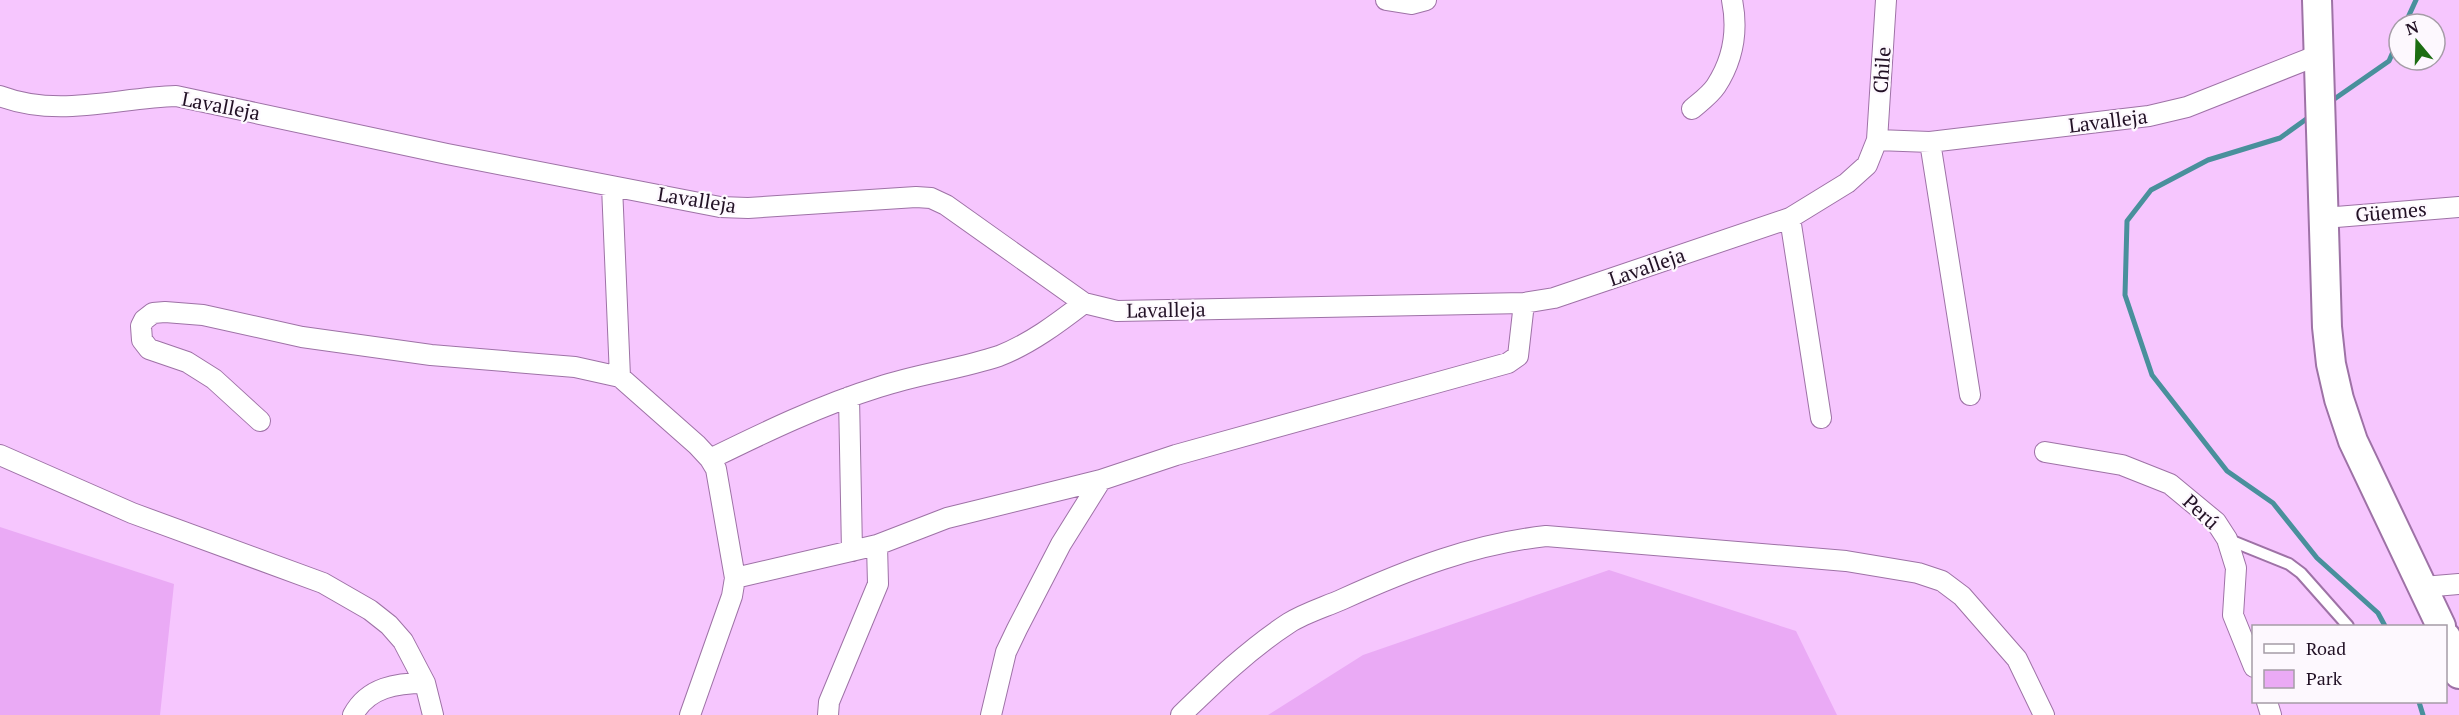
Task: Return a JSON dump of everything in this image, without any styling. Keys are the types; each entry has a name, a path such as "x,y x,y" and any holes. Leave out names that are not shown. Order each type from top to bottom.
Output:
{"main road":[{"path":"2317,0 2321,65 2327,327 2331,364 2339,399 2353,441 2440,625"},
{"path":"2447,642 2459,674"}],"street":[{"path":"1386,0 1411,4 1426,0"},
{"path":"1692,109 1715,87 1728,62 1734,39 1735,18 1732,0"},
{"name":"Chile","path":"1878,140 1886,0"},
{"name":"Lavalleja","path":"0,96 20,104 44,108 80,106 139,97 176,96 447,154 729,207 931,198 946,205 1084,303 1116,311 1524,303 1554,298 1790,218 1847,183 1867,165 1878,140 1930,142 2149,116 2187,107 2321,65"},
{"path":"1930,142 1970,394"},
{"path":"612,186 620,377"},
{"name":"Güemes","path":"2324,218 2459,207"},
{"path":"1790,218 1821,418"},
{"path":"710,459 849,397 881,386 999,356 1029,342 1084,303"},
{"path":"735,578 877,545 947,518 1101,480 1176,456 1508,363 1518,356 1524,303"},
{"path":"260,421 214,379 187,362 149,349 142,340 141,326 144,320 153,313 203,315 302,337 431,355 575,367 620,377 698,445 716,470 735,578 732,596 690,715"},
{"path":"849,397 852,551"},
{"name":"Perú","path":"2045,452 2122,465 2170,484 2216,522 2227,539 2236,568 2234,615 2252,664"},
{"path":"0,455 132,513 323,583 370,610 389,625 403,641 425,683 433,715"},
{"path":"991,715 1006,652 1017,628 1061,544 1101,480"},
{"path":"1181,715 1235,663 1290,622 1397,575 1472,549 1546,536 1846,561 1918,573 1942,581 1962,596 2017,659 2044,715"},
{"path":"828,715 829,702 878,584 877,545"},
{"path":"2423,587 2459,584"},
{"path":"353,715 374,692 399,683 425,683"}],"lane":[{"path":"2227,539 2289,564 2301,573 2346,625"}],"green space":[{"path":"0,527 174,584 160,715 0,715"},
{"path":"1609,570 1796,631 1837,715 1268,715 1363,655"}],"waterway":[{"path":"2410,12 2416,0"},
{"path":"2330,102 2387,62"},
{"path":"2312,115 2280,138 2208,160 2151,190 2127,221 2125,295 2152,375 2227,471 2273,503 2317,558 2378,613 2384,625"},
{"path":"2419,703 2423,715"}]}
